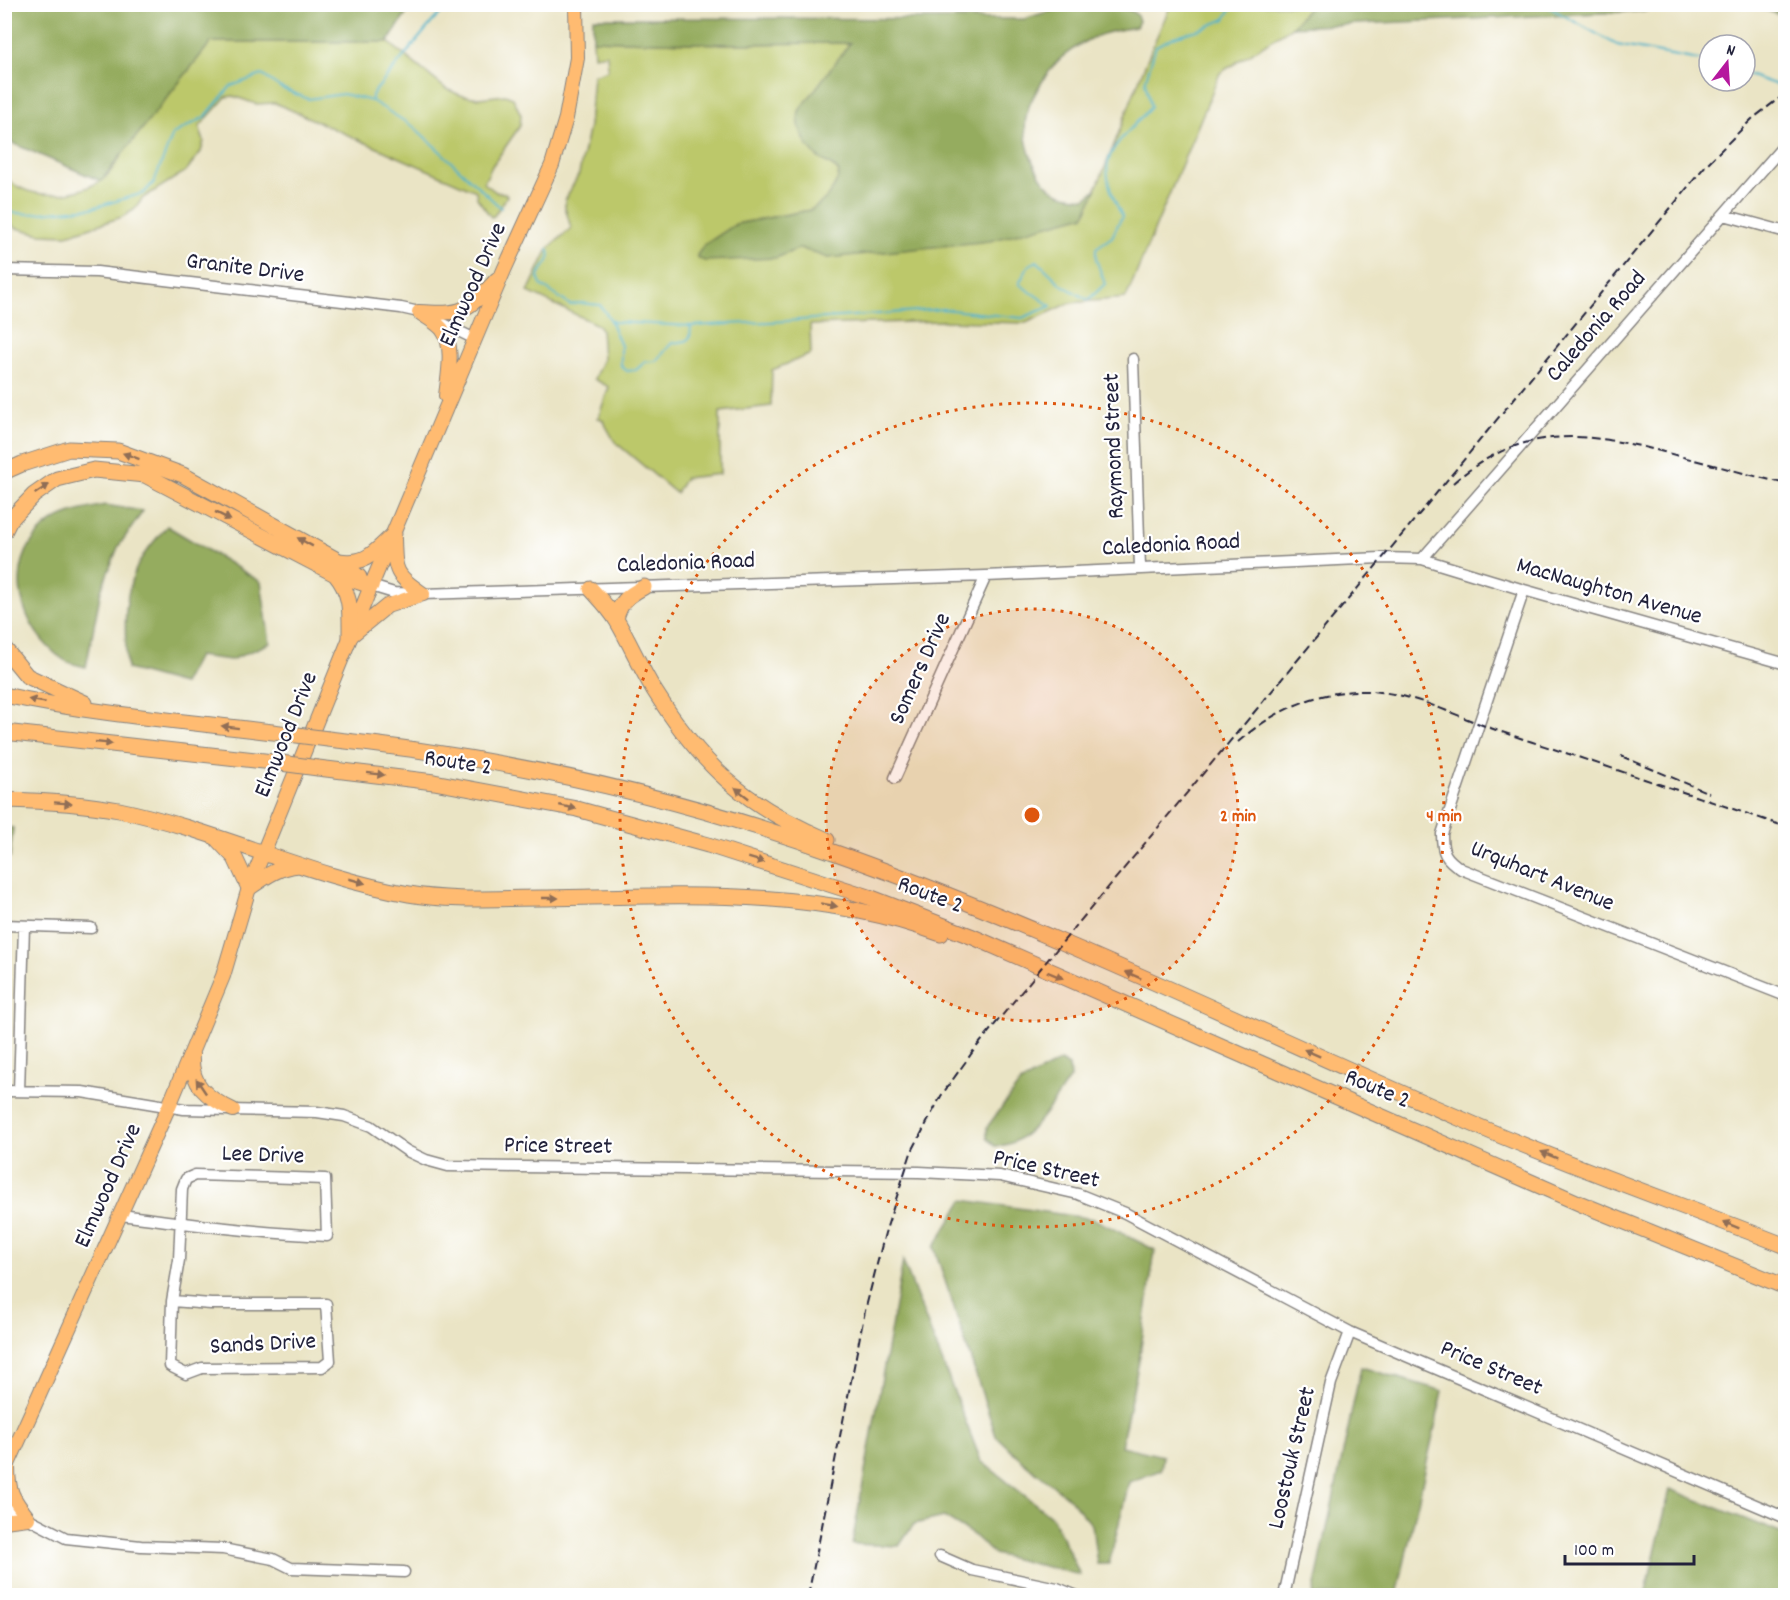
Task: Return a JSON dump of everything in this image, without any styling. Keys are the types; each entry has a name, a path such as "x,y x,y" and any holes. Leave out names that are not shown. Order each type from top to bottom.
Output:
{"highway":[{"path":"4,472 69,449 118,451 183,475 337,568 350,604 350,637"},
{"path":"4,532 10,520 34,495 57,479 94,470 145,475 371,586"},
{"path":"337,568 366,559 394,534"},
{"path":"616,619 618,608 627,596 644,587"},
{"path":"591,589 616,619 659,697 690,742 723,777 773,816 872,860 904,879"},
{"path":"4,648 27,676 74,699 113,712"},
{"name":"Route 2","path":"4,695 36,702 443,753 587,781 775,832 1007,919 1509,1139 1785,1246"},
{"name":"Route 2","path":"4,732 273,762 495,792 631,823 805,875 973,937 1581,1204 1785,1287"},
{"path":"4,800 67,803 111,809 157,820 409,894 440,897 736,897 821,903 885,917 979,949 1021,959"},
{"path":"216,838 235,858 249,888 273,871 285,866 301,864"}],"main road":[{"name":"Elmwood Drive","path":"6,1469 169,1106 223,976 249,888 350,637 504,270 552,165 566,118 577,58 576,4"},
{"path":"419,312 442,313 463,310 474,303 504,270"},
{"path":"419,312 440,328 447,343 449,365 446,408"},
{"path":"394,534 395,565 398,574 423,594"},
{"path":"350,637 387,606 423,594"},
{"path":"193,1047 194,1070 203,1091 214,1101 233,1110"},
{"path":"6,1469 13,1500 28,1518"},
{"path":"4,1521 28,1518"}],"street":[{"name":"Caledonia Road","path":"371,586 394,593 423,594 986,576 1422,558 1785,143"},
{"path":"1724,215 1785,232"},
{"name":"Granite Drive","path":"4,270 97,273 401,308 419,312 475,339"},
{"name":"Raymond Street","path":"1133,359 1140,568"},
{"name":"MacNaughton Avenue","path":"1422,558 1524,591 1785,664"},
{"name":"Somers Drive","path":"895,778 986,576"},
{"name":"Urquhart Avenue","path":"1524,591 1442,834 1442,848 1448,860 1461,870 1785,996"},
{"path":"4,925 91,928"},
{"path":"19,1092 24,926"},
{"name":"Price Street","path":"4,1091 82,1092 184,1109 317,1112 344,1116 371,1125 416,1155 448,1166 919,1172 1000,1176 1078,1194 1125,1213 1350,1332 1785,1518"},
{"name":"Lee Drive","path":"195,1174 325,1179 327,1236 276,1234 180,1223 182,1190 186,1179 195,1174"},
{"path":"121,1215 180,1223 179,1260 172,1301"},
{"name":"Sands Drive","path":"172,1301 211,1304 326,1304 330,1361 322,1367 202,1368 186,1374 170,1366 172,1301"},
{"name":"Loostouk Street","path":"1284,1596 1331,1383 1350,1332"},
{"path":"4,1506 66,1538 141,1546 223,1549 273,1559 291,1568 404,1572"},
{"path":"940,1556 972,1570 1056,1588 1077,1596"}],"green space":[{"path":"5,4 412,5 388,42 211,42 101,181 5,140"},
{"path":"1101,5 1130,10 1137,15 1139,21 1136,27 1096,36 1061,58 1036,91 1027,112 1026,122 1027,142 1033,163 1051,188 1072,197 1086,198 1097,188 1085,215 990,241 828,258 800,248 776,258 705,261 699,259 697,255 704,245 736,224 810,210 829,194 836,184 839,172 814,154 806,143 798,117 799,111 850,43 726,44 593,40 593,18 1024,19 1062,8"},
{"path":"1171,5 1311,5 1292,27 1220,73 1126,298 1070,303 1026,323 942,321 810,325 811,354 772,370 771,406 720,412 720,474 685,478 676,493 615,442 602,419 598,418 609,387 594,379 603,359 601,329 598,325 528,292 548,249 571,228 565,200 579,174 589,126 593,75 608,70 607,54 594,56 593,40 726,44 851,43 799,111 800,129 805,140 817,157 839,172 833,189 825,199 810,210 736,224 776,258 800,248 828,258 1084,215"},
{"path":"1311,5 1655,5 1647,11 1292,27"},
{"path":"1752,5 1785,5 1785,17"},
{"path":"211,42 388,42 445,88 460,95 479,98 505,95 513,98 521,115 520,126 492,166 484,183 496,192 505,193 507,196 491,217 477,198 476,191 275,103 256,104 233,96 226,97 200,126 204,141 201,152 186,171 143,198 134,210 122,217 67,235 41,234 16,228 5,221 4,176 25,190 50,194 75,191 103,180"},
{"path":"105,505 143,511 118,547 101,590 86,667 64,660 36,632 27,615 20,578 23,560 31,543 45,527 66,515"},
{"path":"167,526 261,582 270,643 231,660 198,656 183,684 127,669 126,613 130,586 141,559"},
{"path":"5,827 13,828 10,857 5,856"},
{"path":"1060,1061 1069,1066 1070,1078 1047,1111 1029,1132 1019,1139 995,1146 987,1138 987,1127 1020,1083"},
{"path":"963,1200 1094,1219 1155,1250 1139,1361 1121,1446 1163,1456 1161,1470 1129,1482 1109,1564 1097,1564 1092,1525 1070,1499 1027,1465 996,1436 934,1247"},
{"path":"903,1261 981,1461 1053,1518 1080,1575 994,1554 972,1534 944,1517 914,1524 899,1546 852,1544"},
{"path":"1361,1367 1443,1391 1397,1595 1313,1595"},
{"path":"1670,1489 1785,1535 1785,1595 1645,1595"}],"waterway":[{"path":"372,101 372,95 433,21 450,4"},
{"path":"548,249 549,260 538,277 541,285 570,305 580,303 600,305 614,322 691,326 943,309 1022,318 1051,306 1019,284 1028,266 1037,261 1062,285 1088,300 1105,284 1096,259 1096,248 1112,237 1122,216 1108,180 1107,167 1116,145 1151,107 1145,82 1156,46 1176,36 1225,19 1234,4"},
{"path":"1543,4 1617,45 1697,60"},
{"path":"4,212 30,214 92,208 144,193 154,182 173,134 205,117 231,86 262,75 281,88 308,99 343,94 372,101 414,127 501,208"},
{"path":"1757,78 1786,88"},
{"path":"610,320 621,346 621,366 627,371 636,370 645,362 656,361 672,343 686,341 690,337 691,326"}],"railway":[{"path":"808,1596 865,1311 885,1233 911,1153 941,1096 974,1050 1041,968 1706,165 1752,119 1786,93"},
{"path":"1453,483 1480,463 1507,449 1534,441 1562,437 1589,438 1648,448 1786,484"},
{"path":"1238,742 1265,721 1311,699 1344,692 1379,692 1430,704 1496,730 1786,827"},
{"path":"1621,756 1709,793"}]}
